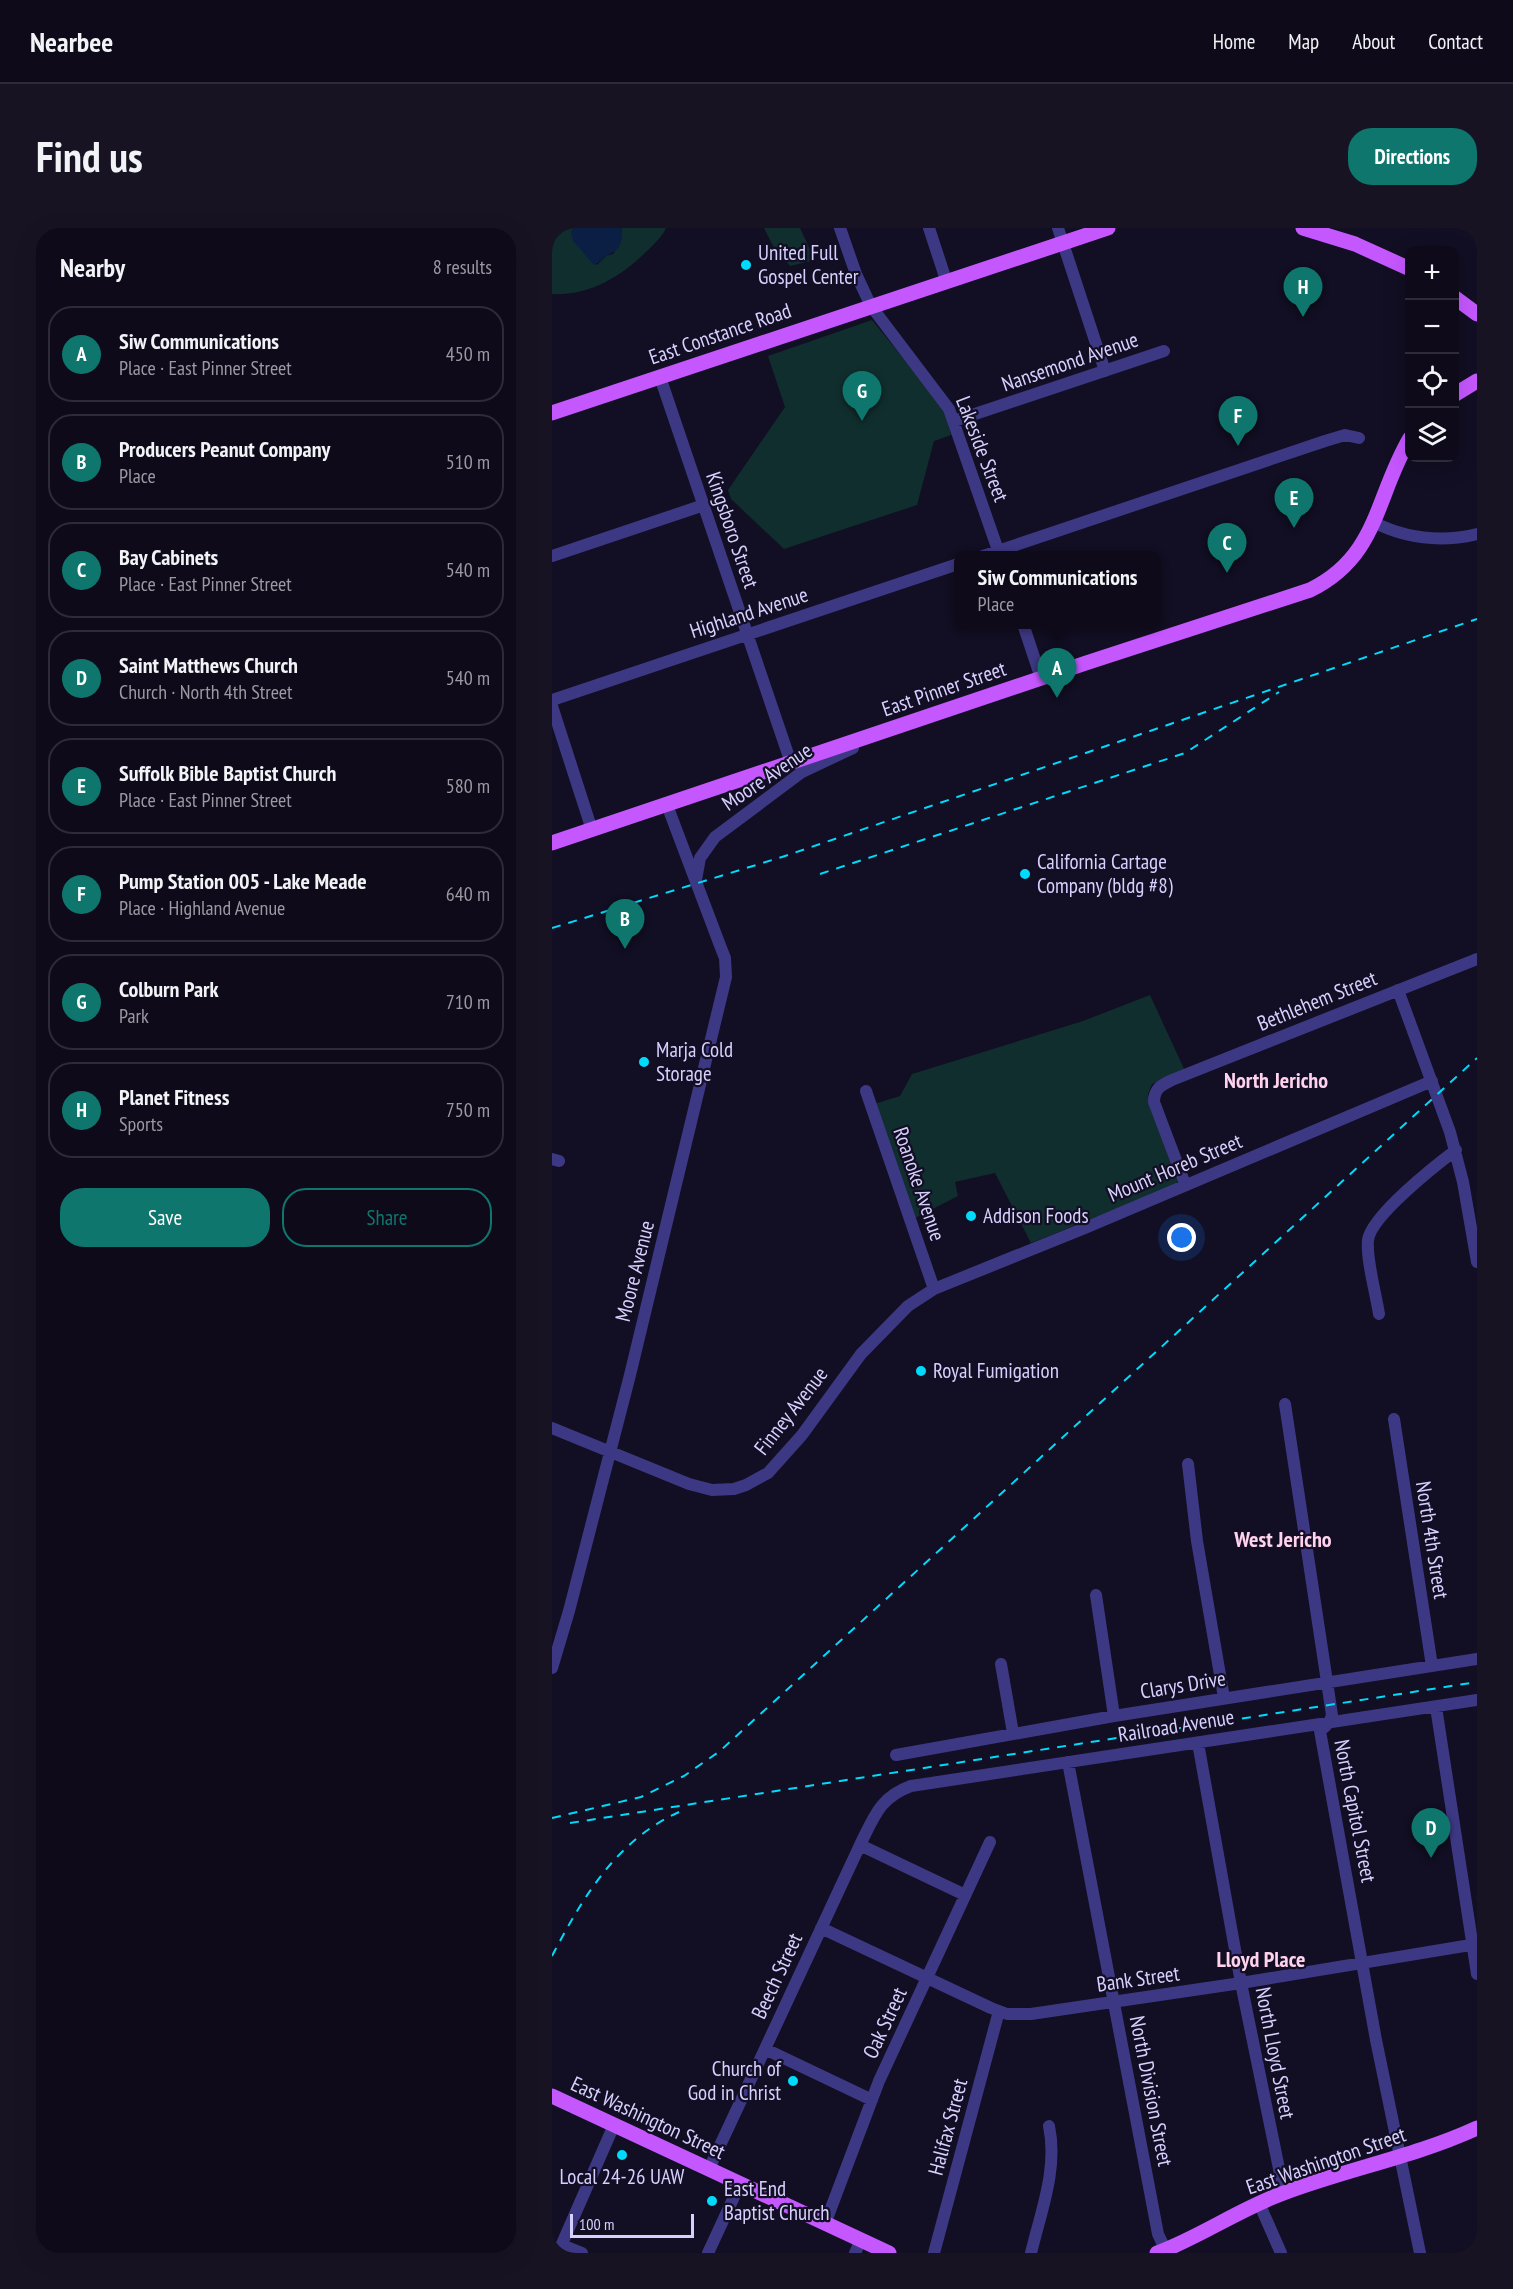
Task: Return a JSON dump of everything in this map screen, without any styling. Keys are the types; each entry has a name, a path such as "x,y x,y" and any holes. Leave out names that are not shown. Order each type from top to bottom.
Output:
{"main road":[{"name":"East Constance Road","path":"552,414 946,280 1060,235 1107,228"},
{"path":"1303,228 1355,244 1405,266"},
{"path":"1459,300 1477,314"},
{"path":"1459,392 1477,381"},
{"name":"East Pinner Street","path":"552,843 1310,590 1347,564 1365,540 1405,449"},
{"name":"East Washington Street","path":"552,2096 825,2224 858,2247 889,2253"},
{"name":"East Washington Street","path":"1163,2252 1259,2203 1284,2193 1400,2157 1477,2128"}],"street":[{"name":"Lakeside Street","path":"840,228 856,274 871,306 908,357 941,395 954,421 998,551"},
{"path":"929,228 946,280"},
{"path":"1060,235 1105,370"},
{"name":"Nansemond Avenue","path":"954,421 1164,351"},
{"name":"Kingsboro Street","path":"660,377 791,763"},
{"path":"1005,551 1326,441 1345,435 1359,438"},
{"path":"552,556 704,505"},
{"path":"1373,522 1396,532 1421,538 1444,540 1477,534"},
{"name":"Highland Avenue","path":"552,700 954,565"},
{"path":"1025,629 1041,678"},
{"path":"552,706 592,830"},
{"name":"Moore Avenue","path":"696,884 700,858 709,842 758,805 820,762 925,718"},
{"name":"Moore Avenue","path":"552,1668 610,1453 725,983 724,958 667,805"},
{"name":"Bethlehem Street","path":"1185,1184 1154,1102 1156,1090 1172,1080 1477,958"},
{"path":"1398,990 1456,1150 1477,1262"},
{"name":"Mount Horeb Street","path":"934,1289 1085,1228 1432,1081"},
{"name":"Roanoke Avenue","path":"866,1091 934,1289"},
{"path":"1379,1314 1368,1245 1371,1230 1409,1190 1456,1150"},
{"name":"Finney Avenue","path":"552,1428 672,1478 712,1490 734,1489 757,1480 777,1465 802,1435 861,1354 908,1306 934,1289"},
{"name":"North Capitol Street","path":"1285,1404 1332,1715 1320,1731 1376,2040 1420,2253"},
{"name":"North 4th Street","path":"1394,1419 1432,1666"},
{"path":"1188,1464 1197,1541 1224,1698"},
{"path":"1096,1595 1114,1716"},
{"name":"Clarys Drive","path":"896,1755 1114,1716 1477,1659"},
{"path":"1001,1664 1013,1733"},
{"name":"Railroad Avenue","path":"884,1801 899,1790 911,1786 1477,1700"},
{"path":"1436,1707 1475,1944 1477,1974"},
{"name":"North Lloyd Street","path":"1198,1743 1241,1983 1284,2193"},
{"name":"North Division Street","path":"1068,1762 1163,2252"},
{"name":"Beech Street","path":"709,2169 734,2121 860,1845 877,1810 884,1801"},
{"name":"Oak Street","path":"825,2224 872,2100 990,1842"},
{"path":"860,1845 965,1895"},
{"name":"Bank Street","path":"821,1928 999,2011 1019,2015 1114,2003 1475,1944"},
{"name":"Halifax Street","path":"934,2253 999,2011"},
{"path":"765,2049 872,2100"},
{"path":"582,2253 560,2249 614,2125"},
{"path":"1031,2253 1052,2170 1052,2140 1049,2126"},
{"path":"708,2253 740,2184"},
{"path":"1259,2203 1281,2253"}],"green space":[{"path":"552,228 574,228 571,232 597,265 606,256 613,254 621,241 622,228 666,228 648,250 616,276 579,292 552,294"},
{"path":"764,228 800,228 815,260 790,266 773,246"},
{"path":"872,320 944,408 951,435 934,441 917,505 784,549 731,499 728,490 785,407 768,356"},
{"path":"1150,995 1185,1071 1152,1084 1148,1094 1178,1184 1031,1243 995,1173 955,1182 958,1196 913,1219 874,1104 900,1096 912,1074 1083,1021"}],"water":[{"path":"574,228 622,228 621,243 615,251 594,265 573,241 571,232"}],"railway":[{"path":"552,928 782,857 1477,619"},
{"path":"820,874 1185,753 1279,692"},
{"path":"552,1818 641,1797 684,1776 720,1751 1477,1058"},
{"path":"570,1823 1477,1682"},
{"path":"552,1956 591,1890 623,1851 641,1835 686,1809"}],"place":[{"name":"United Full Gospel Center","path":"746,265"},
{"name":"Planet Fitness","path":"1303,317"},
{"name":"Colburn Park","path":"862,421"},
{"name":"Pump Station 005 - Lake Meade","path":"1238,446"},
{"name":"Suffolk Bible Baptist Church","path":"1294,528"},
{"name":"Bay Cabinets","path":"1227,573"},
{"name":"Siw Communications","path":"1057,698"},
{"name":"California Cartage Company (bldg #8)","path":"1025,874"},
{"name":"Producers Peanut Company","path":"625,949"},
{"name":"Marja Cold Storage","path":"644,1062"},
{"name":"Addison Foods","path":"971,1216"},
{"name":"Royal Fumigation","path":"921,1371"},
{"name":"Saint Matthews Church","path":"1431,1858"},
{"name":"Church of God in Christ","path":"793,2081"},
{"name":"Local 24-26 UAW","path":"622,2155"},
{"name":"East End Baptist Church","path":"712,2201"}],"district":[{"name":"North Jericho","path":"1276,1080"},
{"name":"West Jericho","path":"1283,1539"},
{"name":"Lloyd Place","path":"1261,1959"}]}
